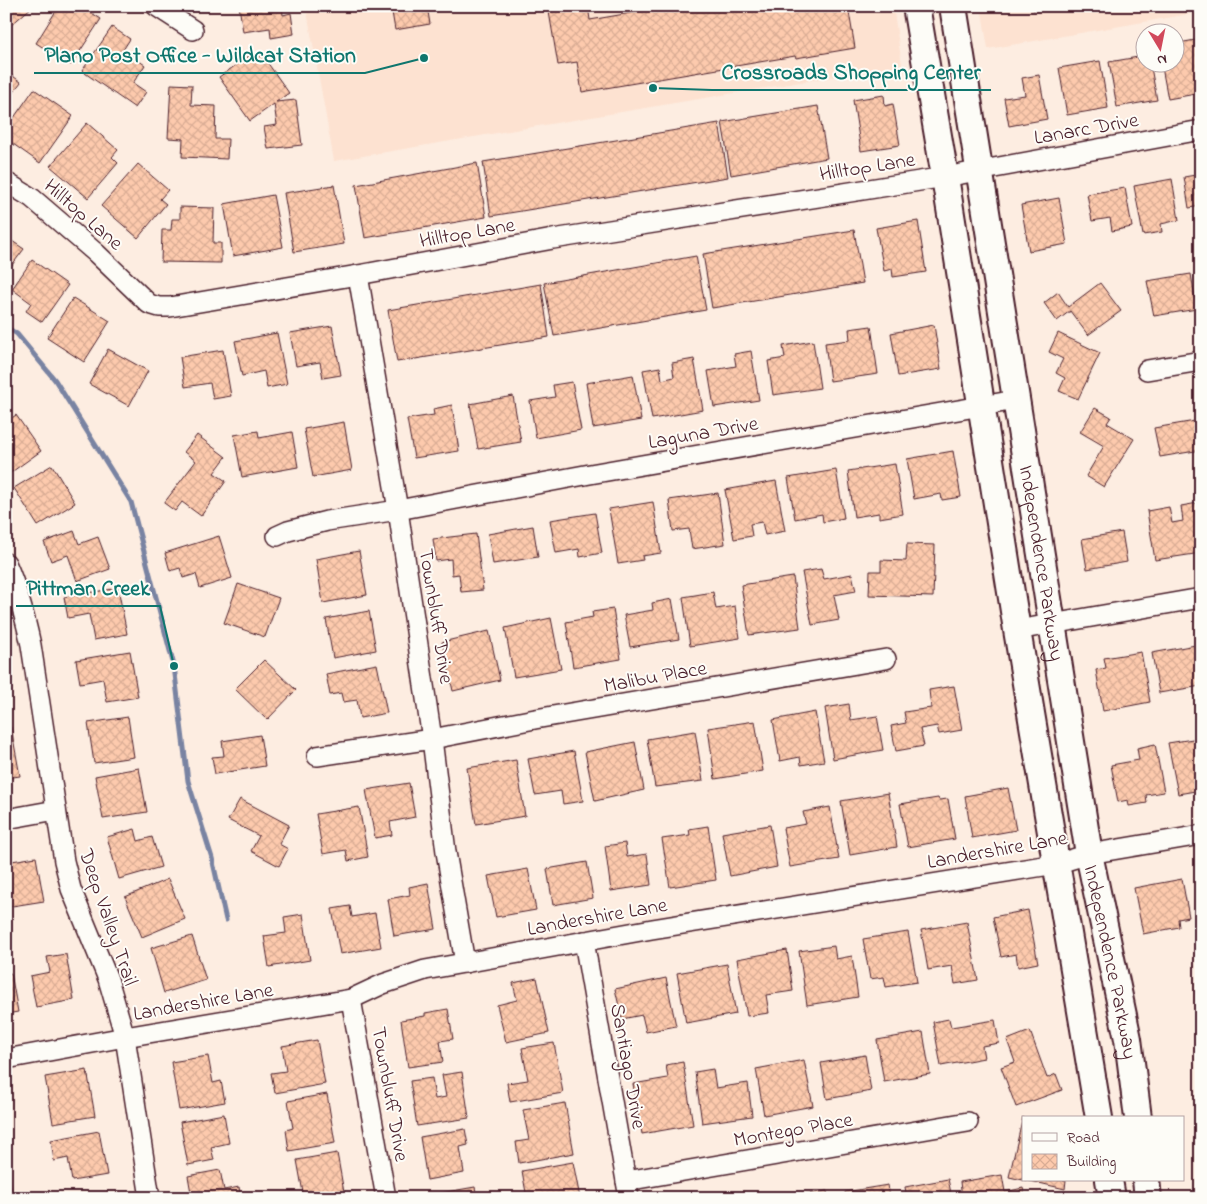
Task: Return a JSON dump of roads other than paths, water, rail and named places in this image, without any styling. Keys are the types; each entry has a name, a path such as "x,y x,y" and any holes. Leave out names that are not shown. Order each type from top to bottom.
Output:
{"main road":[{"name":"Independence Parkway","path":"916,6 1017,630 1099,1116"},
{"name":"Independence Parkway","path":"953,6 1089,854 1128,1039 1138,1116"},
{"path":"1109,1182 1112,1198"},
{"path":"1146,1182 1148,1198"}],"street":[{"path":"156,6 193,30"},
{"name":"Lanarc Drive","path":"979,170 1201,130"},
{"name":"Hilltop Lane","path":"6,182 32,198 96,252 149,304 159,307 170,307 553,239 979,170"},
{"name":"Townbluff Drive","path":"358,275 398,510 432,739 446,852 465,963"},
{"path":"1146,370 1201,361"},
{"name":"Laguna Drive","path":"277,536 288,531 327,521 1016,400"},
{"name":"Deep Valley Trail","path":"6,563 11,585 24,611 31,646 64,861 71,888 108,978 125,1037 150,1198"},
{"path":"1017,630 1201,598"},
{"name":"Malibu Place","path":"316,756 432,739 535,719 886,659"},
{"path":"6,819 56,810"},
{"name":"Landershire Lane","path":"6,1058 351,999 383,984 425,970 584,941 1056,864 1089,854 1201,835"},
{"name":"Santiago Drive","path":"584,941 628,1189"},
{"name":"Townbluff Drive","path":"351,999 386,1198"},
{"name":"Montego Place","path":"628,1189 968,1122"}],"waterway":[{"path":"6,327 17,334 55,380 131,502 174,666 188,781 212,858 226,920"}],"place":[{"name":"Plano Post Office - Wildcat Station","path":"424,58"},
{"name":"Crossroads Shopping Center","path":"653,88"},
{"name":"Pittman Creek","path":"174,666"}]}
